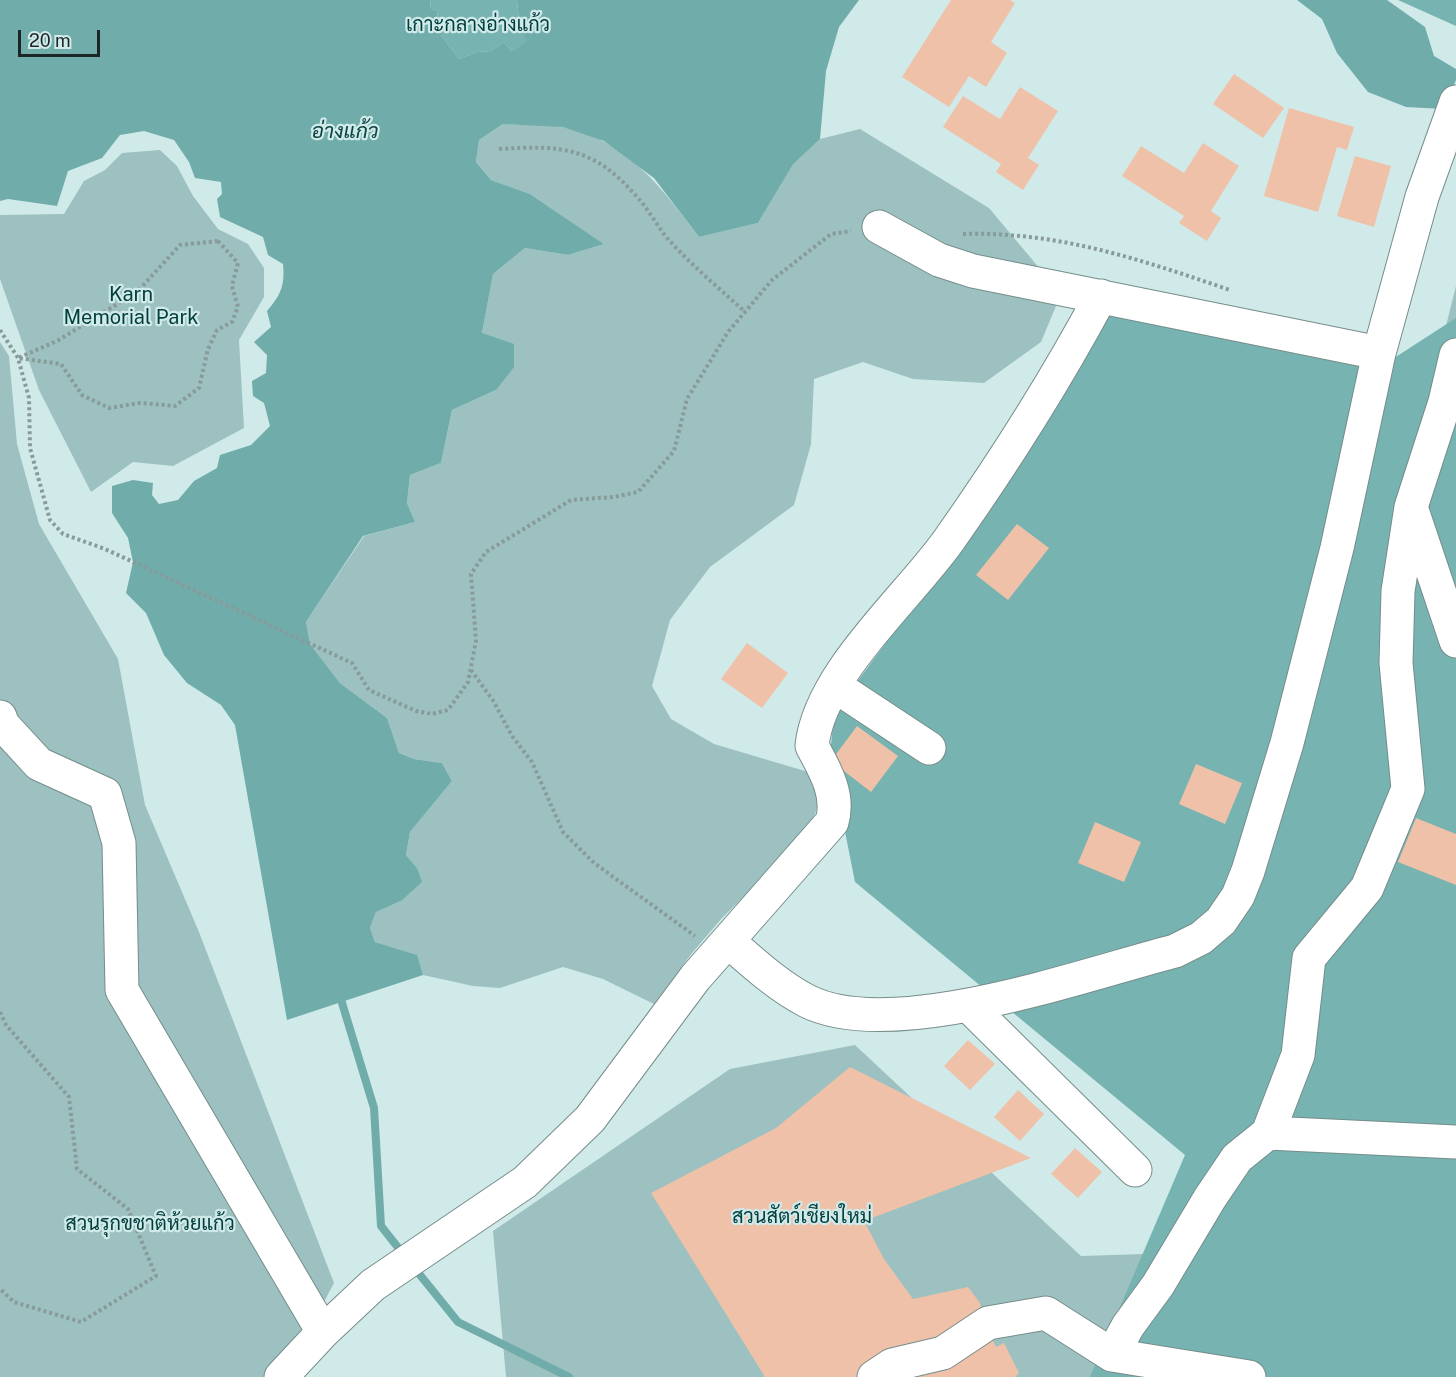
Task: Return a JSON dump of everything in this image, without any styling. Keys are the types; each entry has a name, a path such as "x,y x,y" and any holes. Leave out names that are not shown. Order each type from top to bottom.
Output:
{"street":[{"path":"723,946 808,1001 835,1010 912,1013 969,1006 1175,951 1201,938 1221,921 1238,896 1290,732 1337,548 1379,353 1422,197 1453,110"},
{"path":"879,227 950,264 1379,353"},
{"path":"281,1377 323,1332 373,1285 525,1182 591,1119 673,1005 832,822 834,800 828,775 812,746 820,712 835,686 882,620 947,542 1027,423 1101,296"},
{"path":"1112,1355 1128,1326 1158,1285 1237,1158 1268,1133 1298,1055 1309,958 1367,888 1408,789 1396,663 1398,591 1411,507 1451,402 1456,355"},
{"path":"1411,507 1456,641"},
{"path":"835,686 929,748"},
{"path":"0,717 3,725 39,764 105,794 119,843 122,990 323,1332"},
{"path":"969,1006 1135,1170"},
{"path":"1268,1133 1456,1142"},
{"path":"874,1377 892,1365 935,1365 988,1323 1046,1313 1112,1355 1250,1377"}],"path":[{"path":"499,149 541,146 579,152 604,164 639,198 668,238 744,312"},
{"path":"0,330 18,358 29,398 30,448 50,520 63,534 105,549 352,663 369,690 416,711 432,714 448,710 468,682 476,641 471,574 486,552 571,500 613,497 638,492 674,451 687,399 728,332 772,280 831,234 879,227"},
{"path":"960,234 1002,233 1102,249 1238,293"},
{"path":"218,242 238,263 232,286 238,307 232,322 217,330 208,349 199,388 175,406 140,403 109,408 82,395 61,364 18,358 57,341 137,292 180,245 218,242"},
{"path":"470,669 494,702 512,736 532,762 563,832 594,863 723,946"},
{"path":"0,1012 6,1025 69,1097 77,1169 128,1209 156,1276 81,1322 14,1302 0,1289"}],"green space":[{"name":"เกาะกลางอ่างแก้ว","path":"430,0 517,0 519,21 530,32 528,42 511,51 504,42 491,51 477,52 459,59 441,35 437,11 431,9"},
{"path":"1398,0 1456,0 1456,26"},
{"path":"503,124 563,127 586,133 606,143 642,169 699,237 758,223 793,163 820,139 860,129 989,208 1061,294 1041,342 984,383 913,379 863,362 814,379 811,444 794,505 710,567 670,620 652,686 671,719 714,744 815,774 820,800 808,833 722,918 692,953 654,1004 603,979 563,967 500,988 473,986 423,975 416,955 375,942 370,928 376,912 401,901 417,868 406,855 410,832 452,781 442,763 414,759 399,753 387,718 340,683 310,644 306,622 364,536 415,522 407,503 410,475 441,463 452,410 496,390 482,333 493,274 525,248 568,255 604,244 530,194 491,180 476,162 479,140"},
{"name":"Karn Memorial Park","path":"160,150 177,166 193,196 218,229 248,244 264,268 264,297 239,340 244,428 173,466 133,462 91,492 39,390 0,279 0,215 64,214 84,181 105,170 122,153"},
{"path":"1120,286 1374,371 1456,318 1456,1377 1090,1377 1185,1155 855,882 830,756 834,713 1008,478"},
{"name":"สวนสัตว์เชียงใหม่","path":"1456,286 1456,1377 506,1377 493,1231 730,1069 855,1045 1081,1256 1144,1254 1269,1031"},
{"name":"สวนรุกขชาติห้วยแก้ว","path":"0,342 9,356 17,444 39,524 118,659 145,805 199,932 334,1283 308,1332 267,1377 0,1377"}],"water":[{"name":"อ่างแก้ว","path":"0,0 430,0 431,9 437,11 439,24 446,27 441,35 459,59 477,52 491,51 504,42 511,51 527,42 524,35 530,32 519,21 517,0 859,0 839,27 826,71 820,139 793,164 758,223 699,237 654,178 604,141 563,127 503,124 479,140 476,162 491,180 530,194 604,244 568,255 525,248 493,274 482,333 514,344 514,367 496,390 452,410 441,463 410,475 407,503 415,522 363,536 306,622 310,644 340,683 387,718 399,753 414,759 442,763 452,781 410,832 406,855 417,868 422,882 401,901 376,912 370,928 375,942 417,955 423,975 287,1020 235,725 221,705 187,683 164,655 146,613 126,593 133,562 128,538 112,513 112,486 133,480 153,483 152,495 159,504 178,500 194,481 217,468 220,455 251,445 270,426 264,403 253,396 252,381 266,373 267,355 254,342 271,327 267,311 281,289 283,264 268,255 263,237 220,217 217,199 222,194 221,182 195,178 189,162 174,140 144,131 120,135 102,158 68,171 57,206 8,199 0,201"},
{"path":"1297,0 1387,0 1425,27 1434,56 1456,69 1456,80 1444,109 1406,107 1368,92 1337,53 1322,19"}],"building":[{"path":"951,0 1010,0 1015,3 991,42 1007,53 986,87 969,76 949,107 902,77"},
{"path":"1234,74 1284,108 1263,138 1213,104"},
{"path":"1020,87 1058,111 1028,158 1039,165 1023,190 996,172 1001,164 943,127 963,96 1000,119"},
{"path":"1289,108 1354,127 1347,150 1337,147 1318,212 1264,196"},
{"path":"1203,143 1239,166 1211,211 1221,218 1207,241 1179,223 1184,216 1122,176 1141,146 1184,173"},
{"path":"1355,156 1391,166 1374,227 1337,216"},
{"path":"1017,524 1049,548 1008,600 976,575"},
{"path":"747,643 788,673 762,708 721,679"},
{"path":"857,726 898,756 871,792 831,761"},
{"path":"1196,764 1242,783 1225,824 1179,804"},
{"path":"1416,818 1456,834 1456,885 1398,862"},
{"path":"1095,822 1141,842 1124,882 1078,863"},
{"path":"968,1040 995,1064 970,1090 944,1066"},
{"path":"850,1067 1031,1158 864,1221 884,1259 913,1299 968,1287 980,1303 985,1325 996,1347 1004,1343 1019,1373 1015,1377 765,1377 651,1193 776,1128"},
{"path":"1018,1090 1044,1114 1020,1141 994,1117"},
{"path":"1075,1148 1102,1172 1078,1198 1051,1174"}],"waterway":[{"path":"339,993 374,1108 381,1226 404,1255"},
{"path":"412,1265 458,1322 569,1377"}]}
